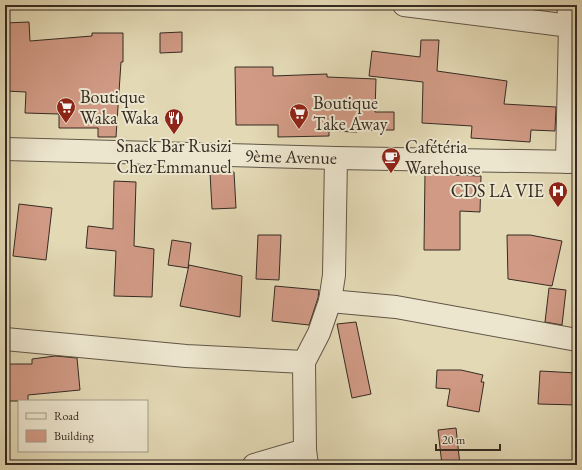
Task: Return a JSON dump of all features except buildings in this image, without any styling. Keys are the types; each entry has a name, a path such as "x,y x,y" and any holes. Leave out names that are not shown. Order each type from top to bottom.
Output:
{"street":[{"path":"404,5 572,19 572,162"},
{"name":"9ème Avenue","path":"5,149 336,158 572,162"},
{"path":"254,465 306,458 304,362 319,333 330,301 334,275 336,158"},
{"path":"330,301 396,307 577,340"},
{"path":"5,339 186,356 304,362"}],"place":[{"name":"Boutique Waka Waka","path":"66,124"},
{"name":"Boutique Take Away","path":"299,130"},
{"name":"Snack Bar Rusizi Chez Emmanuel","path":"174,135"},
{"name":"Cafétéria Warehouse","path":"391,174"},
{"name":"CDS LA VIE","path":"558,208"}]}
